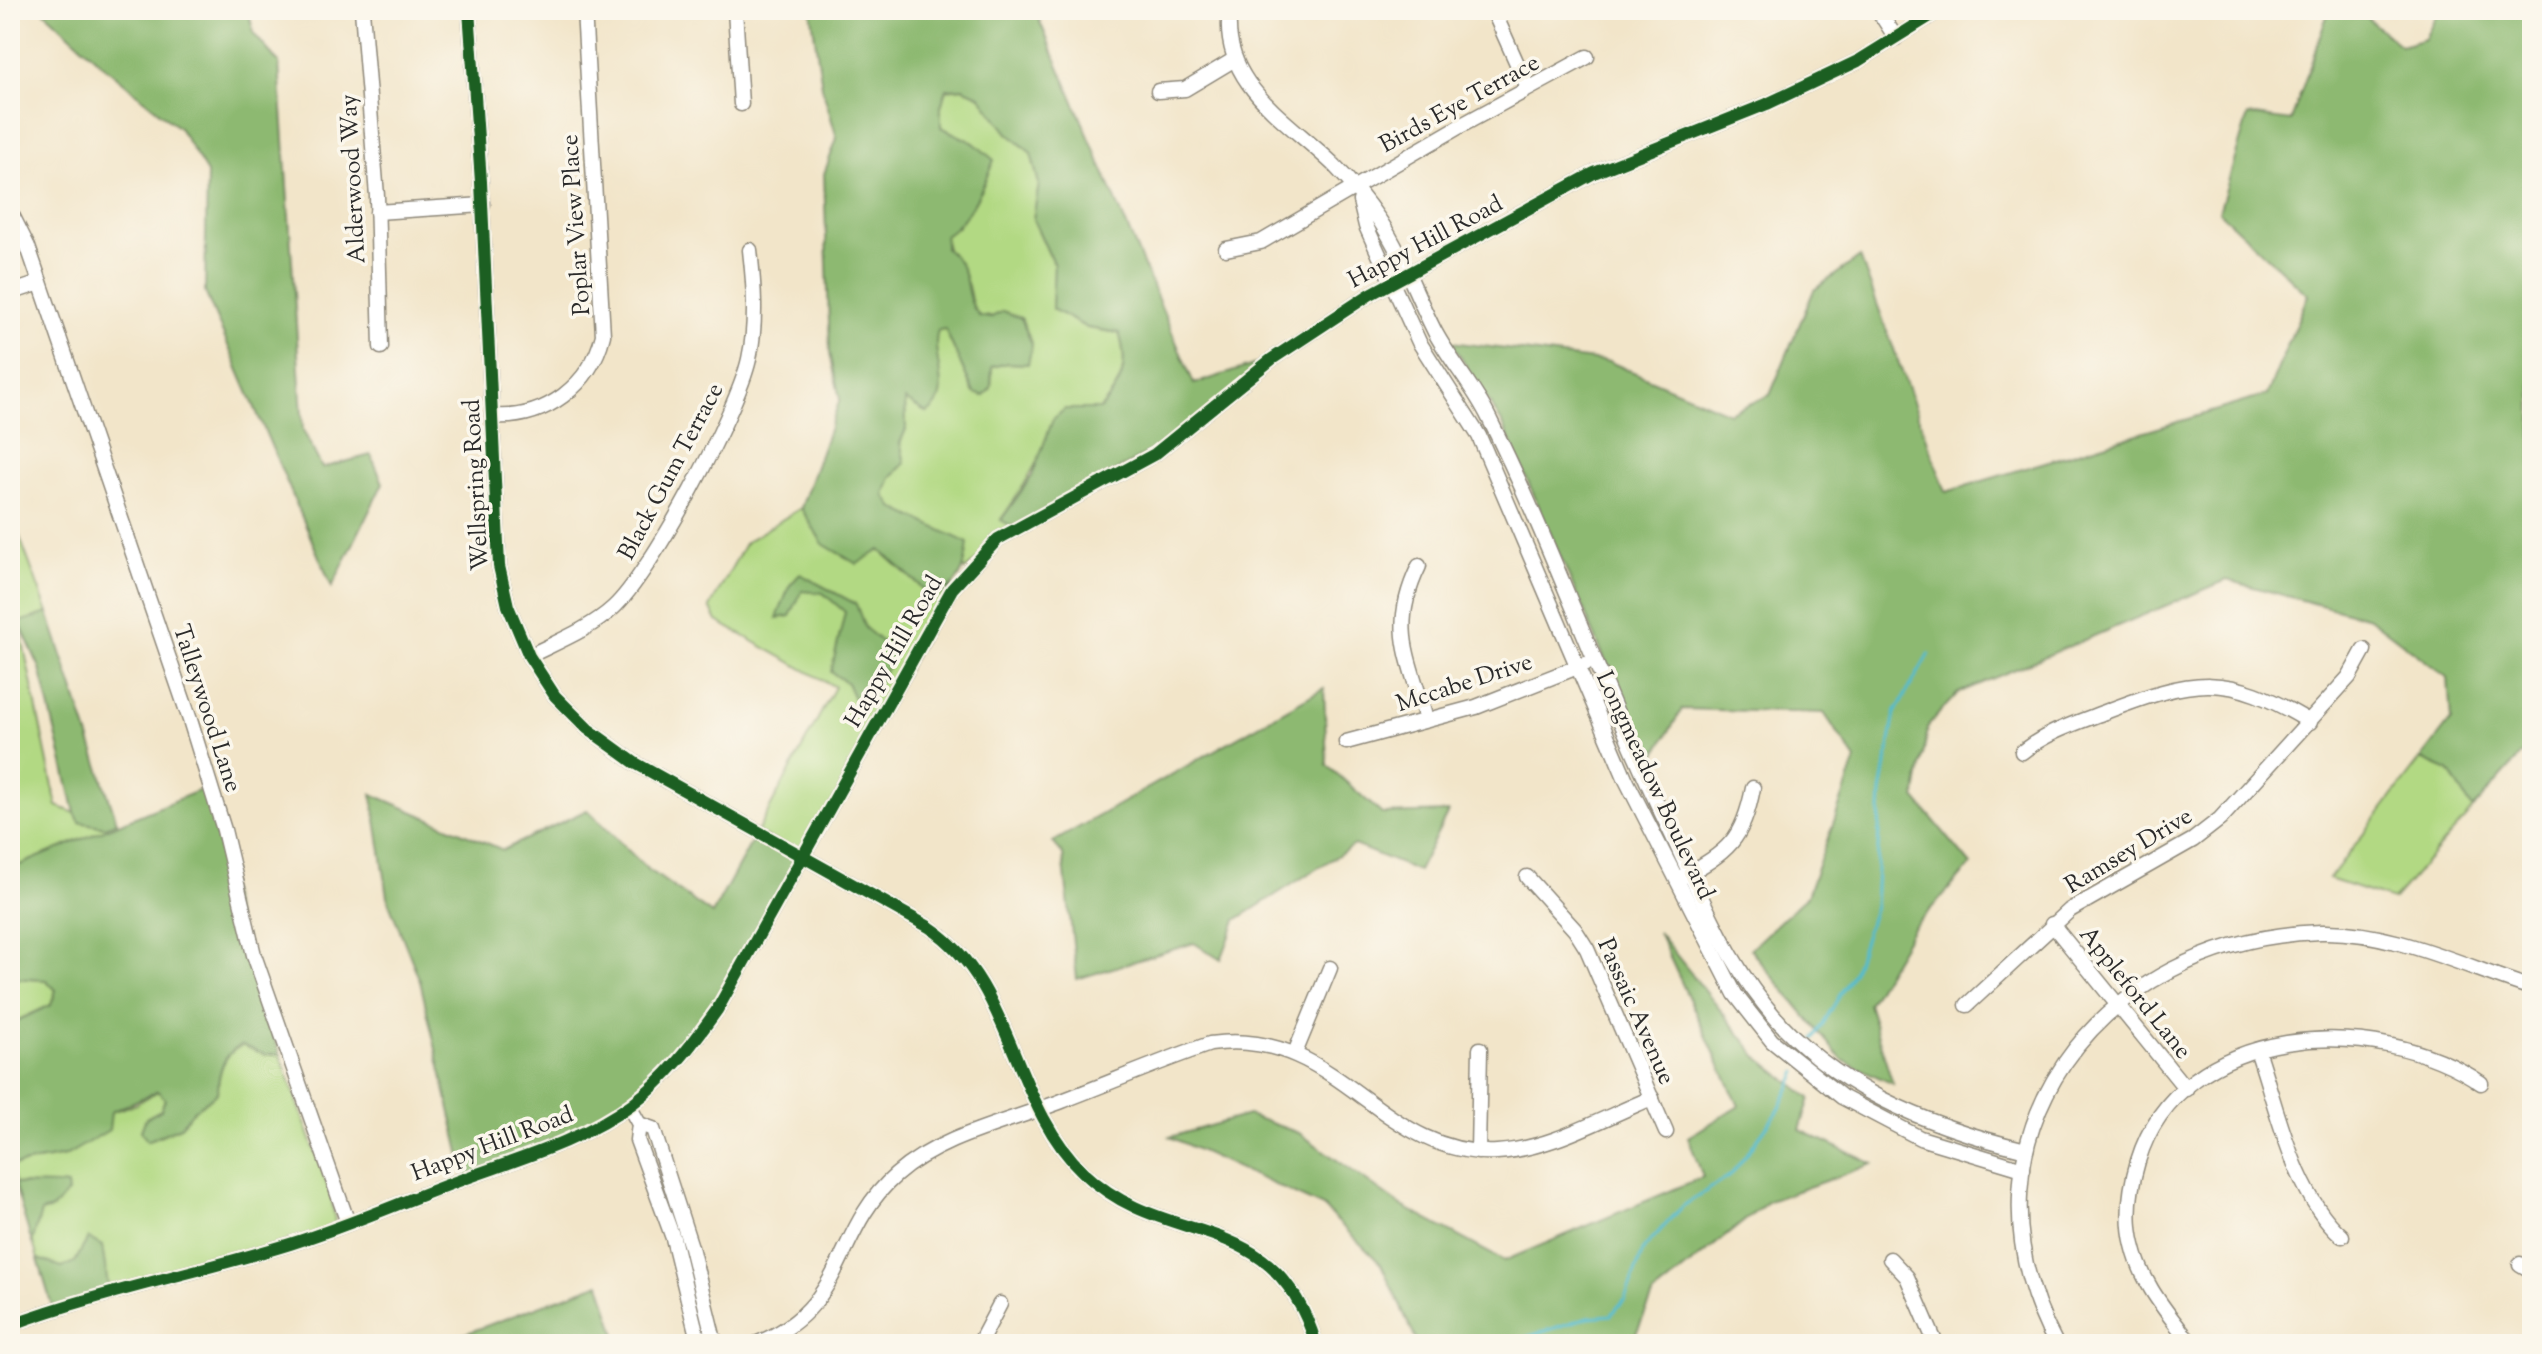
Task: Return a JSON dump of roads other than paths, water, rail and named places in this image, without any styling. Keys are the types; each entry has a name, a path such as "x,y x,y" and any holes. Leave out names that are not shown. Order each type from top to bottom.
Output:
{"street":[{"name":"Alderwood Way","path":"362,10 377,212 381,347"},
{"name":"Wellspring Road","path":"469,10 483,205 499,566 511,616 529,656 555,696 607,744 932,929 962,955 983,984 1038,1110 1065,1153 1123,1203 1153,1217 1217,1234 1269,1265 1303,1308 1316,1344"},
{"name":"Poplar View Place","path":"493,416 532,412 557,401 587,373 603,335 584,10"},
{"path":"735,10 741,104"},
{"path":"1158,91 1185,89 1235,59 1229,32 1230,10"},
{"path":"1493,10 1528,88"},
{"path":"1878,10 1896,38"},
{"name":"Happy Hill Road","path":"10,1325 124,1287 292,1244 559,1143 629,1106 674,1067 709,1022 952,589 981,554 1009,531 1155,454 1272,359 1337,313 1393,281 1594,173 1802,89 1896,38 1940,10"},
{"name":"Birds Eye Terrace","path":"1226,249 1261,242 1356,193 1528,88 1587,57"},
{"name":"Longmeadow Boulevard","path":"1235,59 1256,95 1334,165 1379,219 1409,272 1444,350 1487,413 1690,873 1749,983 1781,1025 1809,1051 1874,1096 1919,1119 2026,1150"},
{"name":"Longmeadow Boulevard","path":"1356,193 1366,226 1419,342 1479,436 1578,667 1675,881 1735,994 1772,1041 1800,1067 1857,1106 1904,1131 1969,1156 2023,1169"},
{"path":"377,212 483,205"},
{"name":"Talleywood Lane","path":"10,211 40,283 190,720 224,830 254,955 348,1223"},
{"name":"Black Gum Terrace","path":"529,656 597,620 625,597 723,428 742,384 752,341 750,250"},
{"path":"10,293 40,283"},
{"path":"1419,566 1404,602 1401,638 1426,720"},
{"name":"Ramsey Drive","path":"1967,1005 2052,924 2094,894 2184,845 2220,819 2349,677 2364,650"},
{"name":"Mccabe Drive","path":"1346,742 1476,707 1595,660"},
{"path":"2022,752 2050,733 2144,697 2186,686 2207,684 2246,689 2271,698 2310,722"},
{"path":"1675,881 1720,856 1737,838 1753,788"},
{"name":"Passaic Avenue","path":"1527,877 1575,930 1587,949 1666,1132"},
{"name":"Appleford Lane","path":"2052,924 2186,1089"},
{"path":"2056,1344 2038,1306 2024,1257 2019,1209 2026,1150 2042,1105 2062,1068 2116,1004 2163,973 2211,950 2322,932 2387,941 2532,988"},
{"path":"1295,1053 1330,968"},
{"path":"2191,1344 2147,1282 2133,1245 2129,1214 2133,1178 2147,1140 2163,1114 2186,1089 2218,1068 2257,1050 2304,1040 2378,1042 2456,1067 2481,1083"},
{"path":"756,1344 786,1329 815,1303 834,1277 858,1223 897,1174 942,1147 1210,1044 1245,1042 1295,1053 1336,1075 1416,1134 1445,1146 1478,1152 1539,1144 1652,1098"},
{"path":"1478,1152 1480,1049"},
{"path":"2257,1050 2301,1179 2321,1215 2342,1236"},
{"path":"629,1106 639,1124 637,1140 673,1238 699,1344"},
{"path":"639,1124 653,1129 691,1247 715,1344"},
{"path":"1890,1259 1907,1277 1936,1344"},
{"path":"979,1344 1000,1304"}],"waterway":[{"path":"1814,1039 1854,971 1875,906 1881,792 1895,713 1929,654"},
{"path":"1506,1344 1588,1317 1611,1315 1625,1299 1644,1248 1683,1206 1731,1175 1779,1110 1797,1072"}]}
